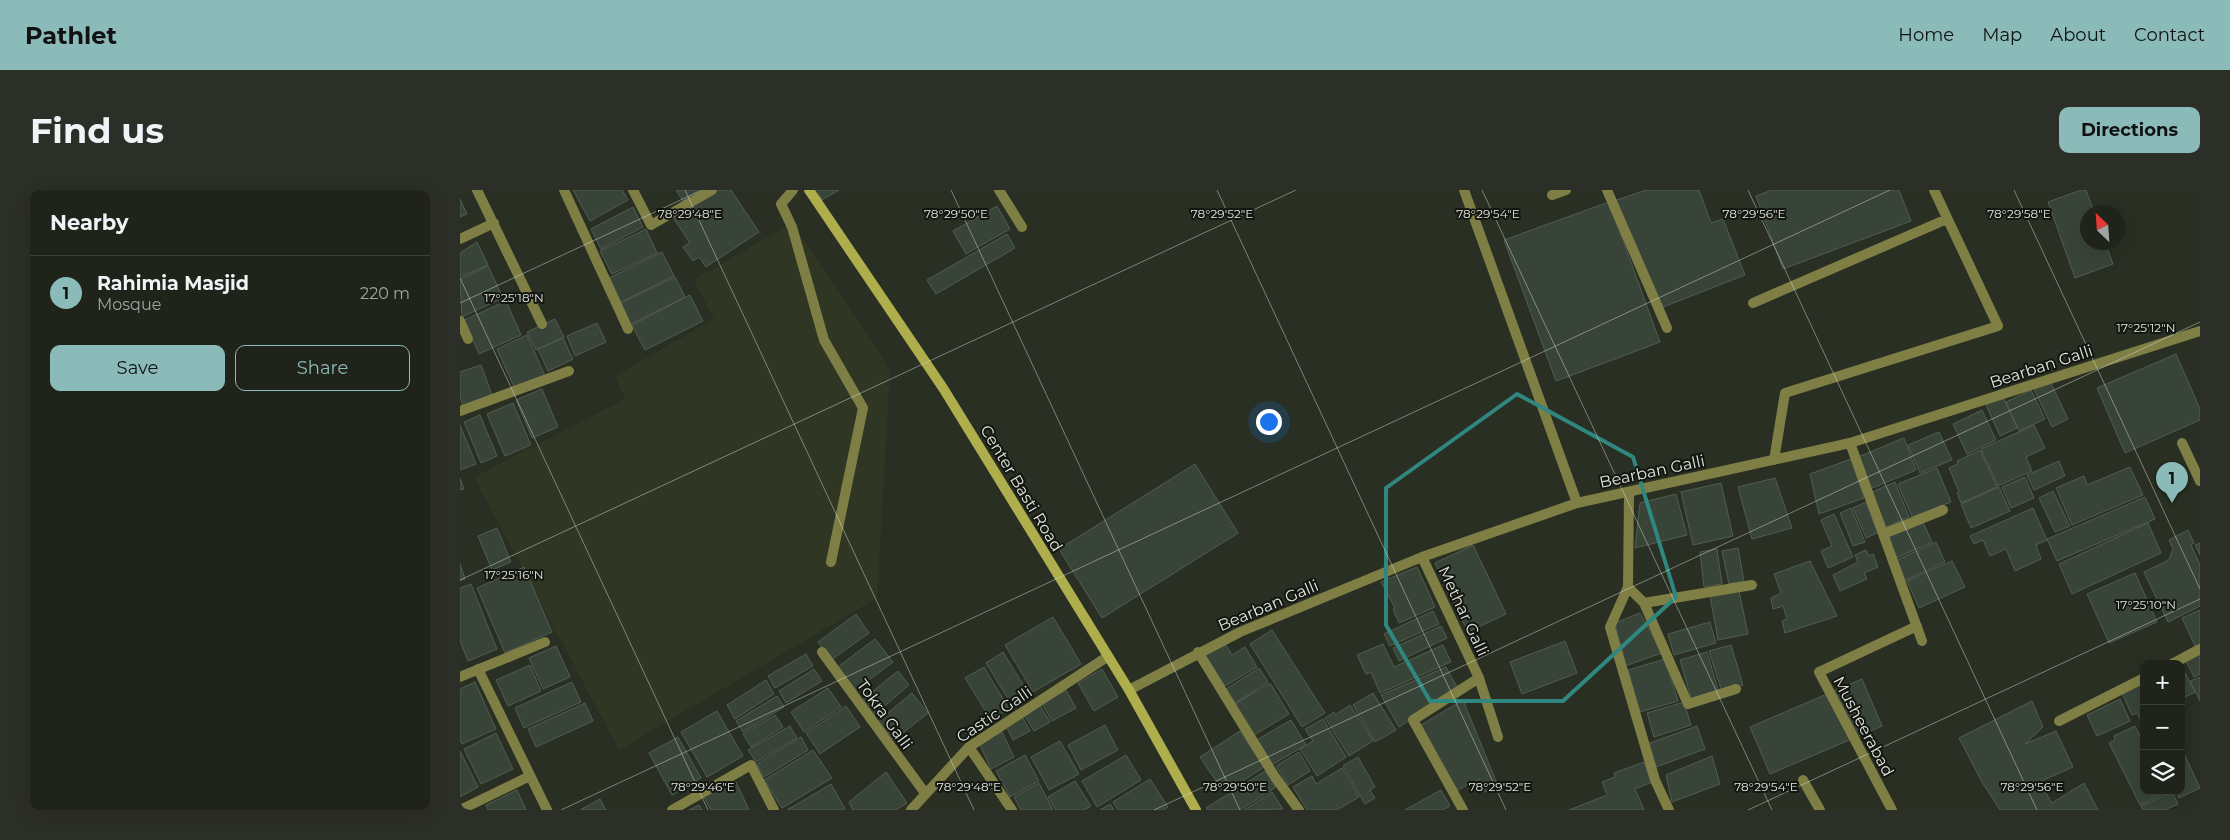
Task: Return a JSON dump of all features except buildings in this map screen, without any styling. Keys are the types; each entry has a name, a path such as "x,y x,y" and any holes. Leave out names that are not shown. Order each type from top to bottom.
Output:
{"street":[{"path":"477,190 542,324"},
{"path":"564,190 628,329"},
{"path":"633,190 651,225 712,190"},
{"path":"793,190 782,204 792,227 824,340 863,408 831,562"},
{"name":"Center Basti Road","path":"809,190 943,388 1107,658 1129,690 1192,809"},
{"path":"999,190 1022,227"},
{"path":"1464,190 1577,503"},
{"path":"1552,195 1566,190"},
{"path":"1607,190 1667,328"},
{"path":"1774,460 1785,393 1998,326 1934,190"},
{"path":"1753,303 1947,220"},
{"path":"460,238 494,223"},
{"path":"460,321 468,339"},
{"name":"Bearban Galli","path":"1129,690 1198,652 1240,632 1422,557 1577,503 1850,443 2200,330"},
{"path":"460,411 569,371"},
{"path":"1850,443 1922,641"},
{"path":"2182,443 2200,481"},
{"path":"1629,492 1628,587 1610,627 1655,780 1669,810"},
{"path":"1883,534 1943,510"},
{"name":"Methar Galli","path":"1422,557 1479,678 1413,720 1463,810"},
{"path":"1644,603 1752,584"},
{"path":"1628,587 1644,603 1688,704 1736,689"},
{"name":"Musheerabad","path":"1892,810 1819,672 1916,626"},
{"path":"460,677 545,642"},
{"path":"2179,660 2200,649"},
{"name":"Tokra Galli","path":"822,652 925,794"},
{"path":"1198,652 1270,768 1299,810"},
{"name":"Castic Galli","path":"911,810 968,747 1107,658"},
{"path":"478,669 547,810"},
{"path":"1479,678 1498,737"},
{"path":"2059,721 2140,680"},
{"path":"968,747 1012,810"},
{"path":"672,810 750,764 774,810"},
{"path":"460,810 530,776"},
{"path":"1803,780 1820,810"}],"highlighted area":[{"path":"1517,394 1633,457 1676,597 1563,701 1430,701 1386,625 1386,488"}],"shaded area":[{"path":"792,223 882,357 890,372 877,598 619,750 474,477 625,399 615,376 714,319 694,280"}],"place":[{"name":"Rahimia Masjid","path":"2172,503"}]}
